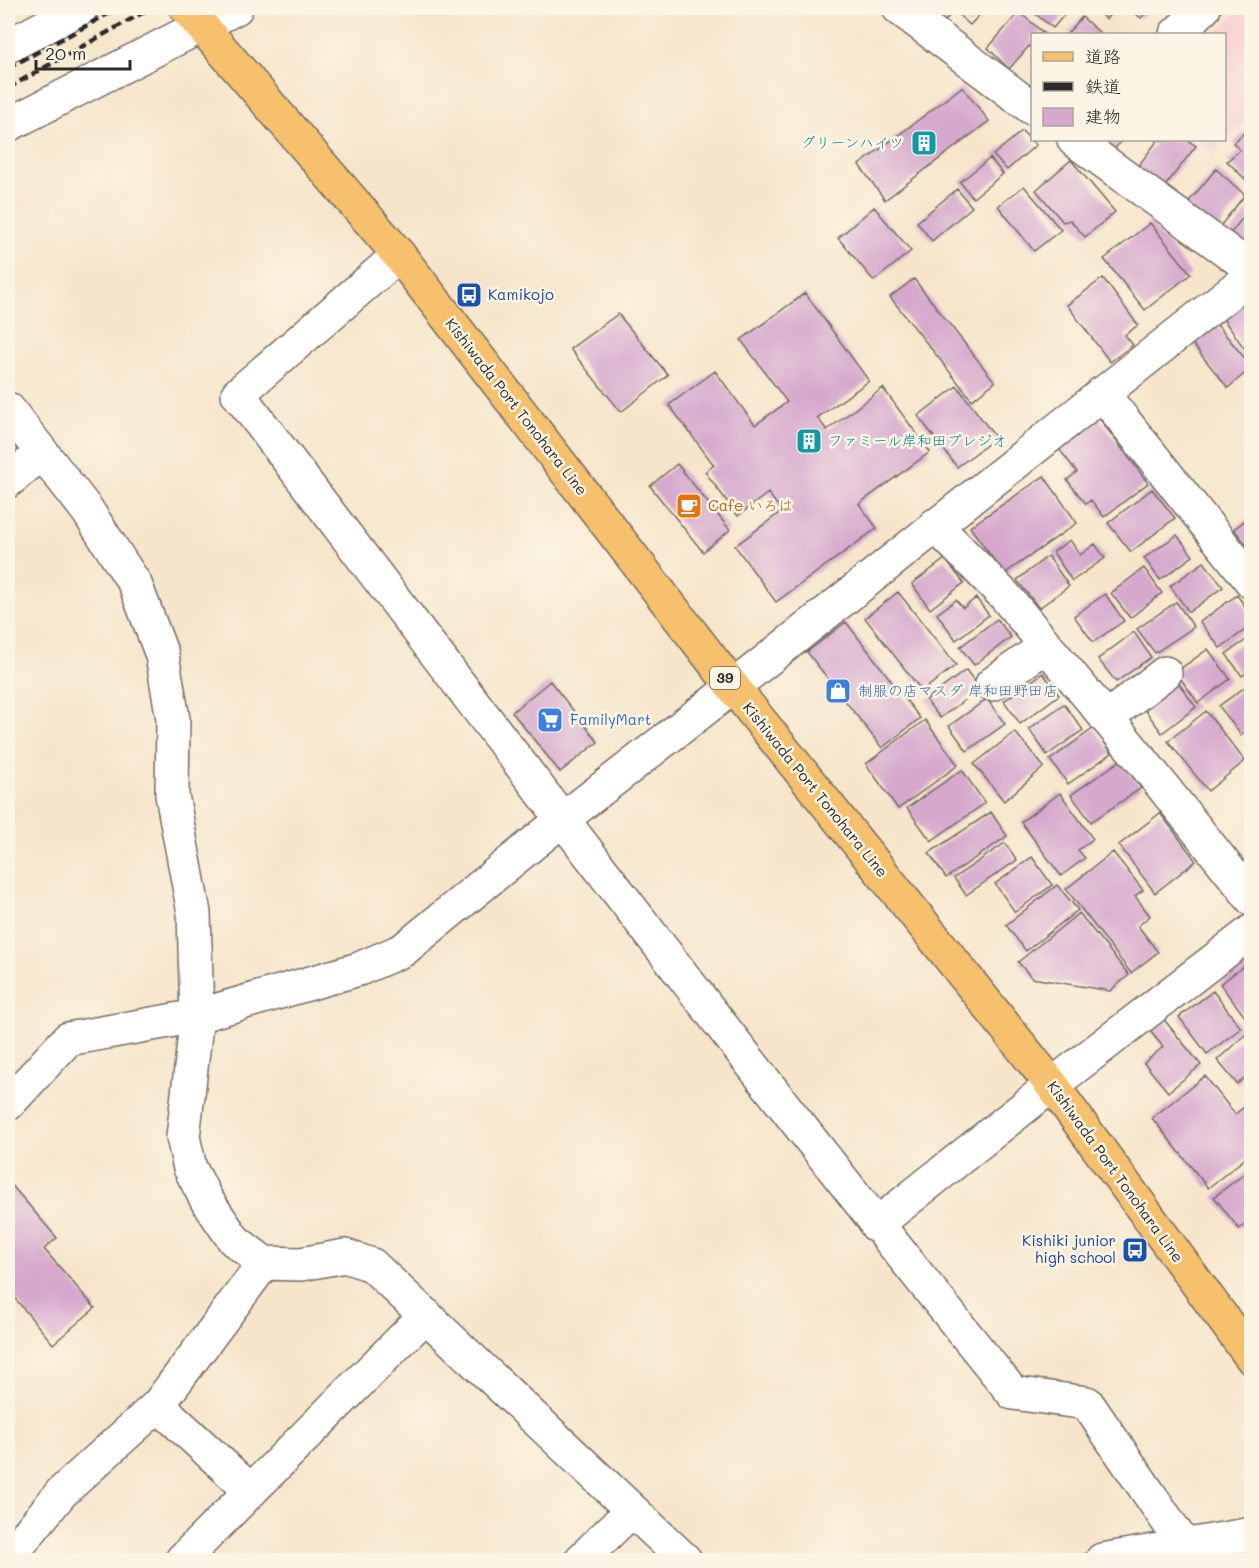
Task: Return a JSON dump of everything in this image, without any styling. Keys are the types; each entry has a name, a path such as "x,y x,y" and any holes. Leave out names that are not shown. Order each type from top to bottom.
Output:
{"main road":[{"name":"Kishiwada Port Tonohara Line","path":"194,16 399,255 733,687 1052,1085 1251,1358"}],"street":[{"path":"8,46 81,8"},
{"path":"8,125 194,16 236,8"},
{"path":"899,8 1031,107"},
{"path":"1177,33 1204,8"},
{"path":"1075,141 1251,268"},
{"path":"399,255 238,394 562,819 876,1225 1013,1393 1087,1403 1184,1545"},
{"path":"8,1104 68,1039 197,1016 359,969 403,950 562,819 733,687 1251,275"},
{"path":"1102,393 1251,582"},
{"path":"8,410 87,510 135,584 162,655 173,719 172,795 194,913 197,1016 183,1137 190,1168 206,1199 234,1240 264,1263 301,1264 345,1256 372,1265 685,1560"},
{"path":"8,481 42,453"},
{"path":"935,525 1005,596 1251,899"},
{"path":"992,684 1046,646"},
{"path":"1106,718 1165,674"},
{"path":"876,1225 1251,931"},
{"path":"8,1558 61,1493 158,1405 264,1263"},
{"path":"182,1560 426,1315"},
{"path":"158,1405 251,1491"},
{"path":"581,1560 631,1511"},
{"path":"1102,1560 1251,1534"}],"shaded area":[{"path":"1242,8 1251,8 1251,114 1226,140 1226,33 1216,33"},
{"path":"1200,141 1225,141 1213,154"}],"building":[{"path":"943,8 986,8 970,25 954,11 945,21 937,14"},
{"path":"1028,8 1053,10 1070,8 1053,28"},
{"path":"1094,8 1116,8 1106,19"},
{"path":"1128,8 1150,8 1141,18"},
{"path":"1019,12 1044,33 1031,33 1031,46 1030,45 1009,69 988,48"},
{"path":"1082,17 1100,33 1068,33"},
{"name":"グリーンハイツ","path":"962,87 989,121 885,200 859,165"},
{"path":"1252,126 1252,186 1227,161 1240,150 1233,143"},
{"path":"1022,131 1036,145 1007,170 993,155"},
{"path":"1100,141 1122,141 1112,151"},
{"path":"1157,141 1188,141 1196,146 1159,194 1132,174"},
{"path":"990,158 1003,174 973,198 960,182"},
{"path":"1071,160 1115,212 1085,237 1070,220 1063,222 1036,190"},
{"path":"1216,169 1245,195 1217,230 1186,205"},
{"path":"1024,186 1061,230 1034,251 998,206"},
{"path":"957,189 972,207 932,241 917,222"},
{"path":"1252,206 1252,247 1250,249 1230,234"},
{"path":"874,207 911,251 874,281 838,238"},
{"path":"1150,223 1191,274 1145,310 1104,259"},
{"path":"1103,278 1138,325 1125,335 1133,345 1110,362 1067,305"},
{"path":"914,279 995,382 972,400 890,297"},
{"name":"ファミール岸和田プレジオ","path":"805,293 869,381 817,418 827,430 883,388 930,452 859,504 877,528 776,602 735,546 782,511 768,493 738,516 705,472 714,465 669,405 715,371 755,425 787,402 741,340"},
{"path":"1252,295 1252,359 1221,316"},
{"path":"618,314 668,375 621,412 570,349"},
{"path":"1214,321 1252,367 1228,388 1190,341"},
{"path":"957,386 996,438 957,467 918,416"},
{"path":"1099,418 1148,483 1104,517 1091,500 1086,504 1067,480 1077,472 1059,449"},
{"path":"677,464 730,530 703,552 650,486"},
{"path":"1044,476 1077,523 1004,574 970,527"},
{"path":"1152,489 1175,518 1131,552 1108,523"},
{"path":"1252,515 1252,540 1246,544 1234,529"},
{"path":"1177,535 1193,556 1160,580 1144,558"},
{"path":"1070,540 1080,555 1095,544 1105,558 1072,581 1053,552"},
{"path":"1048,556 1069,586 1039,608 1017,580"},
{"path":"945,559 964,583 930,609 912,584"},
{"path":"1204,562 1223,587 1189,612 1170,586"},
{"path":"1144,568 1162,593 1130,618 1111,593"},
{"path":"898,592 956,665 922,691 865,618"},
{"path":"1105,594 1124,621 1093,642 1074,616"},
{"path":"1237,595 1252,616 1252,625 1220,648 1200,622"},
{"path":"976,598 989,615 956,640 937,614 956,600 963,608"},
{"path":"1176,602 1194,627 1155,653 1137,629"},
{"path":"997,619 1011,637 974,665 960,647"},
{"path":"846,622 920,718 882,748 807,652"},
{"path":"1134,632 1151,657 1116,682 1098,659"},
{"path":"1252,636 1252,669 1242,676 1226,654"},
{"path":"1208,649 1230,679 1198,703 1176,672"},
{"path":"966,670 980,689 940,718 926,700"},
{"path":"1043,673 1059,695 1020,724 1004,701"},
{"path":"1174,677 1196,707 1162,733 1140,703"},
{"name":"FamilyMart","path":"550,681 598,742 560,772 512,712"},
{"path":"1252,682 1252,727 1241,735 1219,706"},
{"path":"987,699 1005,724 967,751 949,726"},
{"path":"1064,704 1083,730 1047,755 1029,729"},
{"path":"1206,711 1245,761 1208,791 1168,741"},
{"path":"925,720 958,765 898,809 866,764"},
{"path":"1094,728 1112,753 1068,784 1050,760"},
{"path":"1015,732 1044,767 1004,801 974,764"},
{"path":"1121,760 1141,788 1091,822 1071,795"},
{"path":"962,770 985,803 931,841 907,808"},
{"path":"1060,793 1093,839 1078,850 1085,858 1061,876 1021,822"},
{"path":"991,812 1007,836 946,878 929,853"},
{"path":"1160,813 1196,861 1155,893 1119,845"},
{"path":"1005,843 1017,860 966,895 954,878"},
{"path":"1113,852 1143,890 1135,896 1150,916 1138,926 1158,952 1131,973 1066,889"},
{"path":"1032,857 1052,885 1015,912 995,884"},
{"path":"1057,885 1078,910 1026,951 1006,925"},
{"path":"1079,913 1129,975 1110,991 1032,978 1018,962"},
{"path":"1252,960 1252,1026 1220,984"},
{"path":"1213,991 1241,1028 1207,1054 1179,1017"},
{"path":"1161,1016 1201,1065 1168,1092 1144,1063 1163,1047 1147,1027"},
{"path":"1247,1033 1252,1039 1252,1072 1237,1084 1217,1060"},
{"path":"1205,1076 1235,1114 1252,1101 1252,1153 1208,1188 1152,1118"},
{"path":"1252,1168 1252,1219 1239,1229 1214,1197"},
{"path":"8,1181 57,1238 44,1249 95,1308 53,1344 8,1290 8,1274 13,1269 8,1263"}],"railway":[{"path":"8,68 119,8"},
{"path":"8,88 151,8"}],"place":[{"name":"グリーンハイツ","path":"924,143"},
{"name":"Kamikojo","path":"469,295"},
{"name":"ファミール岸和田プレジオ","path":"809,441"},
{"name":"Cafe いろは","path":"689,506"},
{"name":"制服の店マスダ 岸和田野田店","path":"838,691"},
{"name":"FamilyMart","path":"550,720"},
{"name":"Kishiki junior high school","path":"1135,1250"}]}
